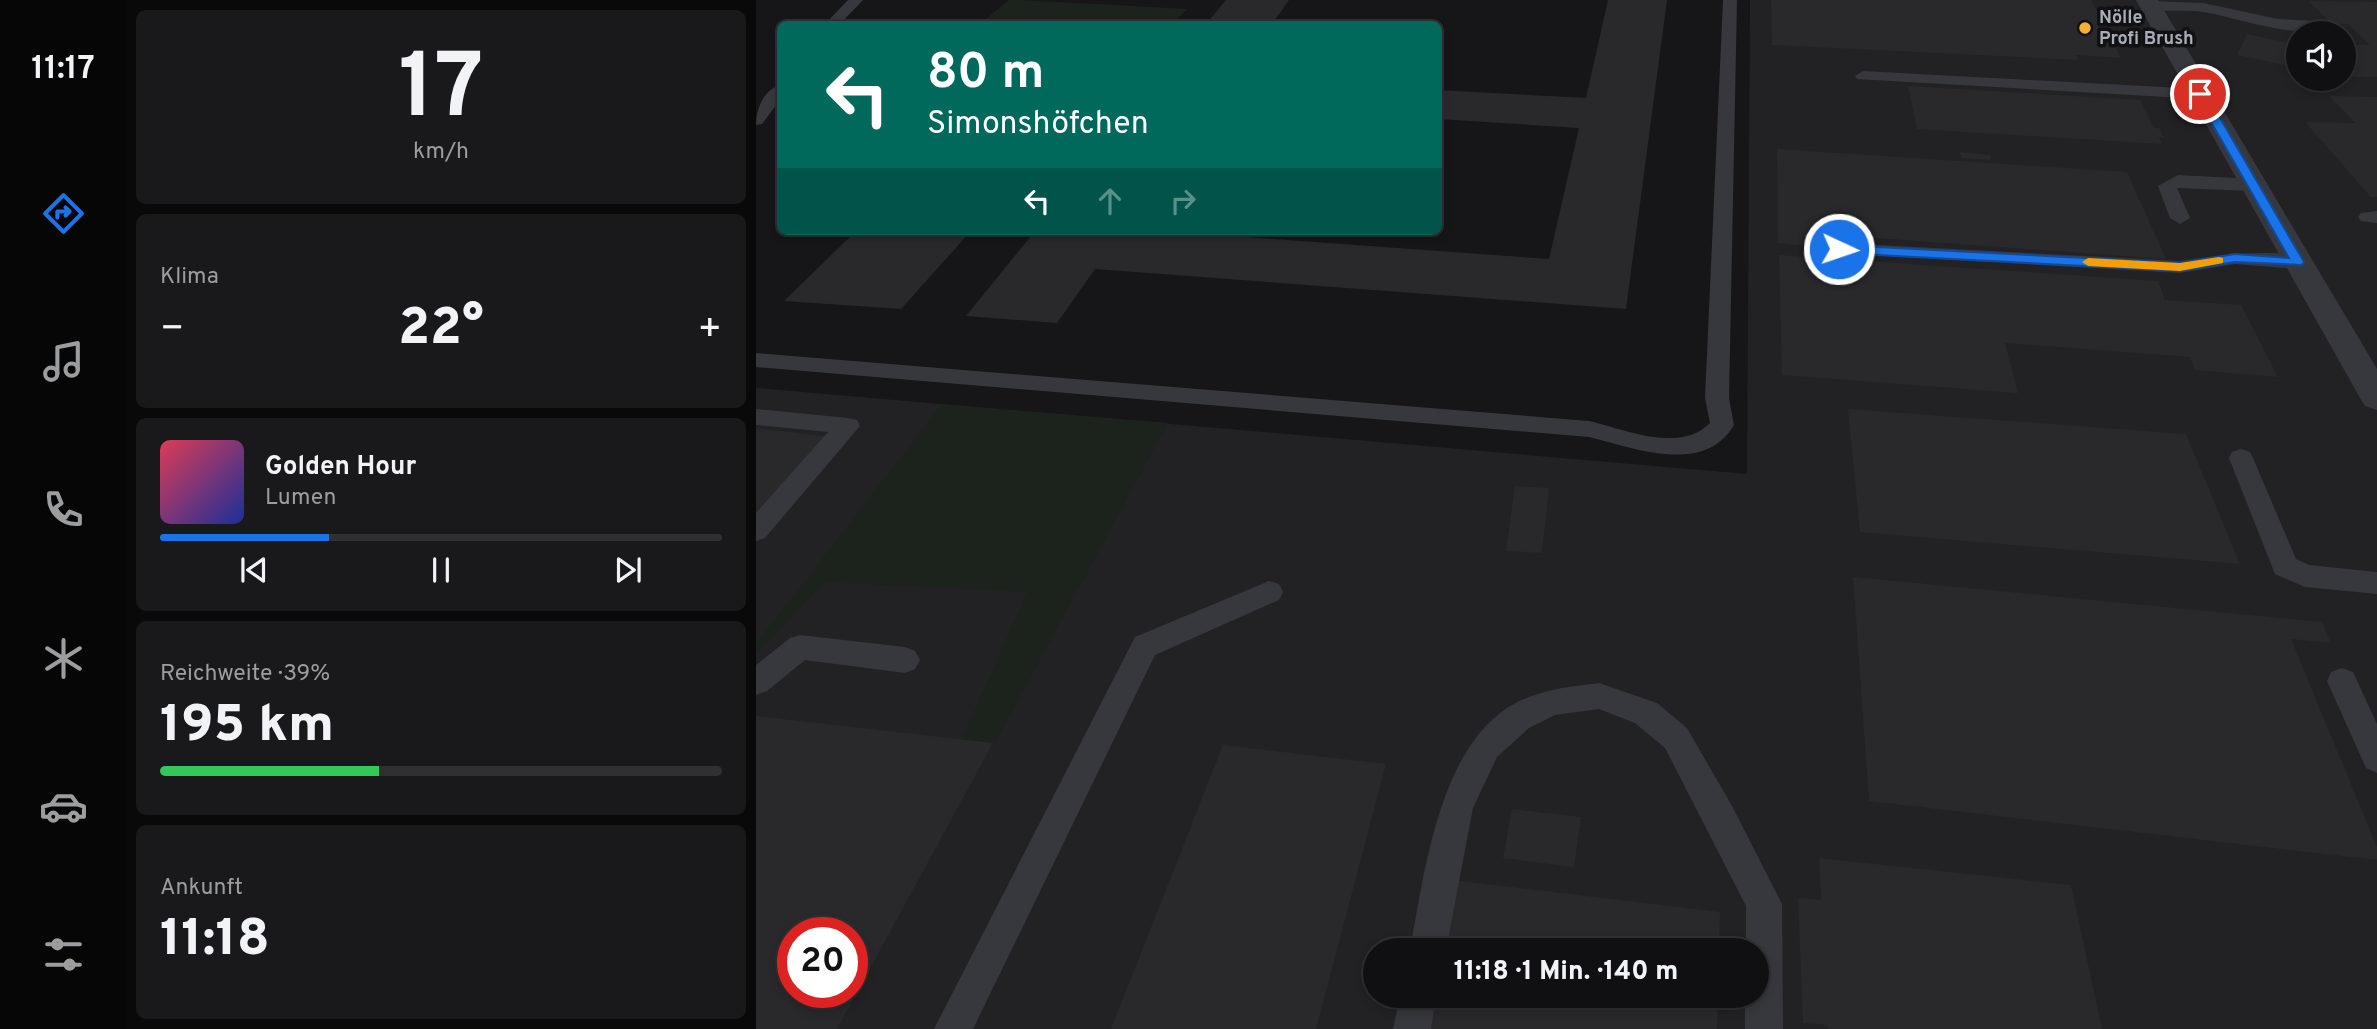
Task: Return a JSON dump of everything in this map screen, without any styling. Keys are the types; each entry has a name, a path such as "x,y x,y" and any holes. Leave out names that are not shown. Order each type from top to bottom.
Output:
{"street":[{"path":"2148,2 2377,398"}],"lane":[{"path":"835,21 856,0"},
{"path":"756,360 1589,429 1675,446 1699,445 1714,437 1722,425 1717,398 1730,0"},
{"path":"2148,2 2203,7 2286,24"},
{"path":"1863,76 2200,94"},
{"path":"756,120 777,94"},
{"path":"2180,218 2167,186 2178,181 2253,185"},
{"path":"1839,249 2180,267 2235,258 2298,262"},
{"path":"756,416 848,426 756,531"},
{"path":"2241,458 2285,566 2305,576 2377,583"},
{"path":"953,1029 1146,646 1269,592"},
{"path":"756,682 800,647 905,660"},
{"path":"2342,681 2377,758"},
{"path":"1430,938 1457,807 1486,747 1518,718 1551,702 1599,696 1646,713 1676,738 1764,904 1764,938"},
{"path":"1412,1029 1416,1008"},
{"path":"1764,1008 1764,1029"}],"shaded area":[{"path":"1009,0 1187,9 1176,21 984,21"},
{"path":"1750,0 2377,0 2377,1029 756,1029 756,388 1747,474"},
{"path":"942,404 1168,423 995,743 962,739 1027,592 825,582 756,654 756,644"}],"building":[{"path":"1226,0 1289,0 1274,21 1208,21"},
{"path":"1608,0 1667,0 1626,309 1095,269 1057,323 966,316 1032,235 1217,235 1549,259 1579,128 1442,119 1442,90 1586,98"},
{"path":"1771,0 2091,0 2121,58 2076,55 2078,60 1772,45"},
{"path":"2309,1 2377,2 2377,77 2356,77 2356,45 2370,45 2356,32 2356,21 2329,21"},
{"path":"2247,34 2286,42 2286,65 2237,55"},
{"path":"1908,86 2140,100 2154,128 2159,128 2164,138 2159,137 2162,144 1917,129"},
{"path":"2329,96 2377,97 2377,197 2371,197 2305,122 2355,123"},
{"path":"1777,149 2127,172 2166,259 1807,233 1808,246 1778,243"},
{"path":"1960,152 1990,155 1991,160 1961,158"},
{"path":"852,235 967,235 901,309 784,301"},
{"path":"1779,255 2158,281 2165,300 2241,305 2278,377 2195,370 2190,357 2005,343 2018,393 1782,375"},
{"path":"1848,409 2186,434 2240,564 1860,532"},
{"path":"756,428 830,437 756,519"},
{"path":"1515,486 1549,488 1542,553 1506,551"},
{"path":"1853,577 2322,622 2331,643 2291,639 2377,847 2377,860 1869,801"},
{"path":"756,716 993,743 868,972 868,917 777,917 777,1008 848,1008 837,1029 756,1029"},
{"path":"1223,745 1386,764 1316,1029 1111,1029"},
{"path":"1512,809 1581,817 1574,867 1503,858"},
{"path":"1819,858 2071,885 2102,1029 1828,1029 1828,1025 1803,1023 1798,898 1821,900"},
{"path":"1452,880 1720,912 1719,938 1441,938"},
{"path":"1427,1008 1718,1008 1717,1029 1423,1029"}],"slow traffic":[{"path":"2088,262 2180,267 2219,260"}],"place":[{"name":"Nölle Profi Brush","path":"2085,28"}],"route":[{"path":"1839,249 2180,267 2235,258 2298,262 2200,94"}]}
